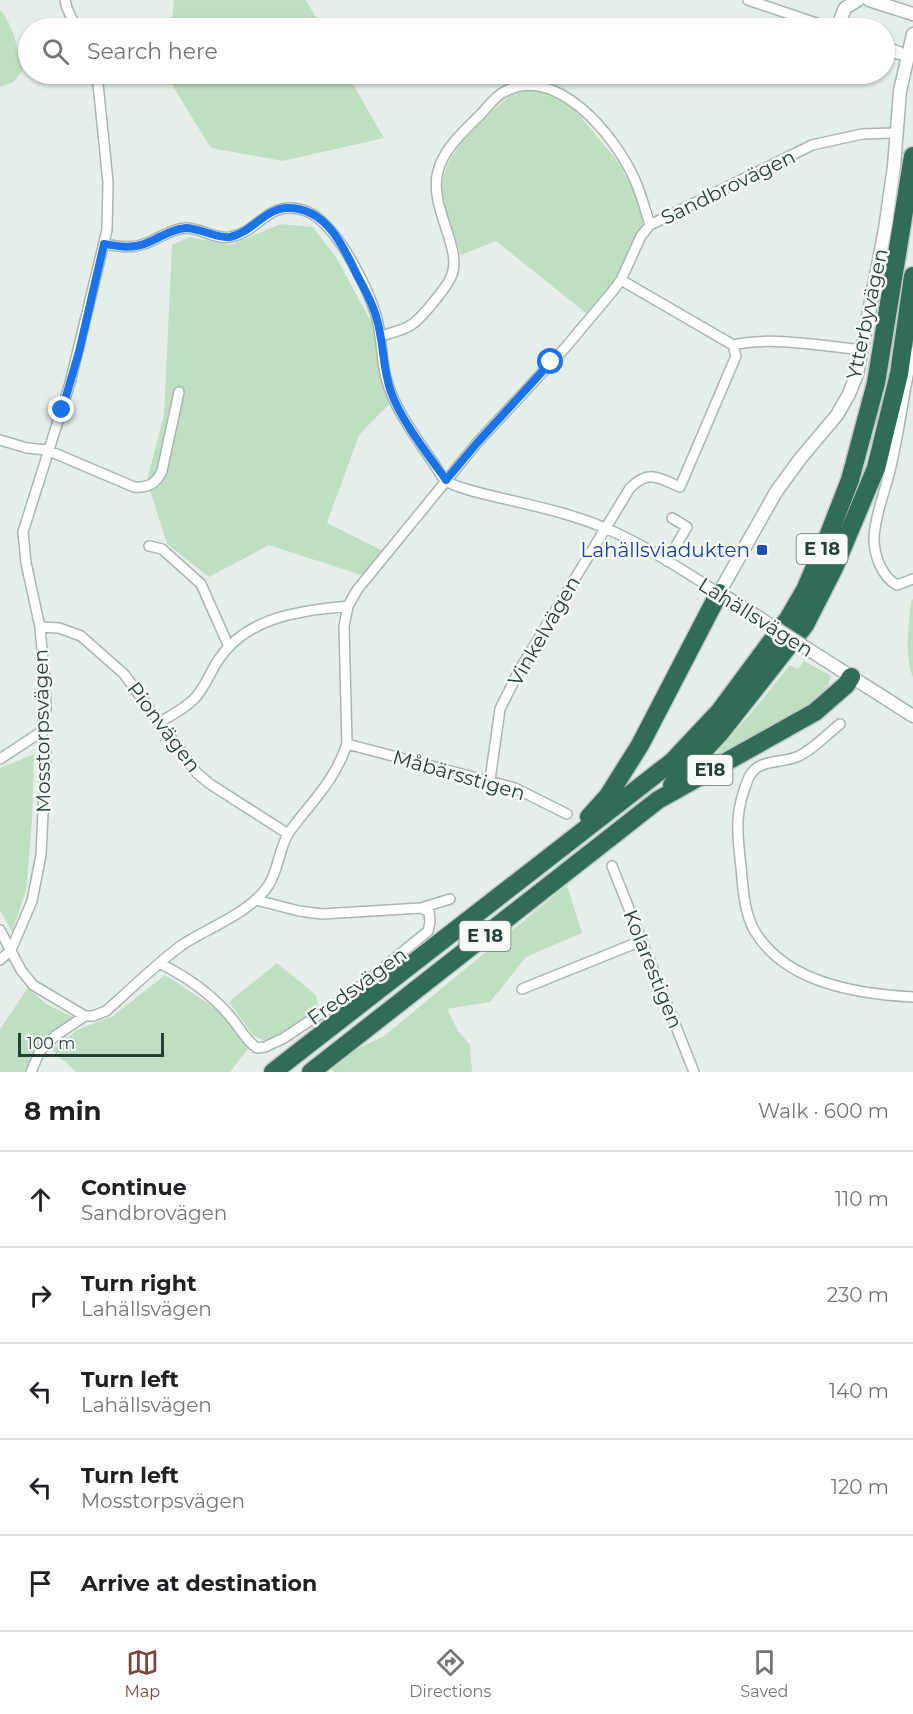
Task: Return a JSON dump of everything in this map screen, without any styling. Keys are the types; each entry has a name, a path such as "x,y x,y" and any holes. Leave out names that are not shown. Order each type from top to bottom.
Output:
{"highway":[{"name":"E 18","path":"273,1072 673,762 719,712 788,619 805,590 850,480 876,383 913,156"},
{"name":"E 18","path":"311,1072 658,800 754,693 805,625 820,597 876,468 899,374 913,276"},
{"name":"E 18","path":"561,850 608,796 640,745 719,593"},
{"name":"E18","path":"658,800 815,712 846,685 851,677"}],"street":[{"path":"66,0 72,18"},
{"path":"748,0 801,18"},
{"path":"841,18 845,8 858,0"},
{"path":"869,0 913,14"},
{"name":"Ytterbyvägen","path":"719,593 776,492 843,404 857,374 885,229 894,166 900,91 913,34"},
{"path":"895,52 899,53"},
{"name":"Mosstorpsvägen","path":"0,960 11,950 32,901 41,855 46,750 41,732 46,709 40,627 26,563 22,532 70,383 107,230 108,182 98,84"},
{"path":"381,336 411,325 451,277 454,261 436,196 435,184 442,158 462,133 502,93 512,88 534,85 551,88 581,108 605,135 628,167 638,188 650,225"},
{"name":"Sandbrovägen","path":"31,1072 40,1051 55,1036 85,1016 93,1016 106,1011 181,946 256,900 268,886 288,834 330,782 347,744 343,645 348,606 362,583 446,480 477,443 566,348 621,280 640,236 650,225 812,145 862,134 895,133"},
{"path":"104,244 126,247 143,245 171,231 188,228 228,238 244,232 276,209 304,210 318,216 336,235 372,305 381,336 386,377 392,395 446,480"},
{"path":"621,280 733,345 745,342 788,343 862,350"},
{"name":"Vinkelvägen","path":"490,780 500,709 520,669 630,488 638,480 648,476 656,476 680,487 736,356 733,345"},
{"path":"913,352 874,538 876,555 889,581 897,585 913,579"},
{"path":"0,440 27,448 47,450 126,485 149,486 162,471 179,392"},
{"name":"Lahällsvägen","path":"446,480 464,488 574,516 605,528 667,561 913,716"},
{"path":"667,561 687,527 672,518"},
{"path":"149,546 162,549 201,584 228,647"},
{"path":"160,722 179,712 195,698 228,647 242,635 270,620 289,614 348,606"},
{"name":"Pionvägen","path":"40,627 59,628 81,636 124,674 197,772 210,784 288,834"},
{"path":"840,724 816,745 797,757 760,765 752,771 744,789 739,810 737,846 747,910 753,928 764,945 786,965 815,978 853,990 913,997"},
{"path":"0,759 41,732"},
{"name":"Måbärsstigen","path":"347,744 490,780 515,788 567,814"},
{"name":"Kolarestigen","path":"612,866 694,1072"},
{"path":"256,900 299,911 322,914 421,908 450,899"},
{"name":"Fredsvägen","path":"161,964 183,975 208,994 229,1015 250,1043 257,1048 265,1047 284,1038 331,1008 410,948 428,930 429,912 421,908"},
{"path":"0,930 21,970 33,985 85,1016"},
{"path":"522,989 641,941"}],"green space":[{"path":"174,0 306,0 316,18 172,18"},
{"path":"0,10 12,31 17,47 18,76 13,82 0,87"},
{"path":"171,84 353,84 384,138 283,161 211,148"},
{"path":"518,88 546,89 576,111 619,163 634,192 645,222 614,286 587,314 496,241 461,255 447,215 442,191 449,162 469,134"},
{"path":"281,224 313,227 337,259 375,329 391,402 359,435 327,523 383,551 364,576 269,545 209,577 167,544 147,480 164,415 172,245 190,237 230,245"},
{"path":"913,599 913,677 910,669 908,640"},
{"path":"804,661 831,676 827,691 806,706 727,752 714,756 790,665 798,669"},
{"path":"34,754 32,821 26,890 12,932 0,910 0,768"},
{"path":"567,885 582,933 526,957 490,1002 447,1009 458,1031 470,1045 472,1072 334,1072 330,1068 351,1052 384,1036"},
{"path":"277,963 316,995 320,1013 303,1025 265,1041 253,1035 229,1002"},
{"path":"165,975 220,1011 249,1047 230,1072 76,1072 52,1050 77,1030 113,1016"},
{"path":"28,988 46,1004 73,1017 73,1021 39,1049 27,1072 0,1072 0,1029"}],"place":[{"name":"Lahällsviadukten","path":"762,550"}],"route":[{"path":"62,410 79,352 104,244 126,247 143,245 171,231 188,228 228,238 244,232 276,209 304,210 318,216 336,235 376,315 386,377 392,395 446,480 551,362"}]}
